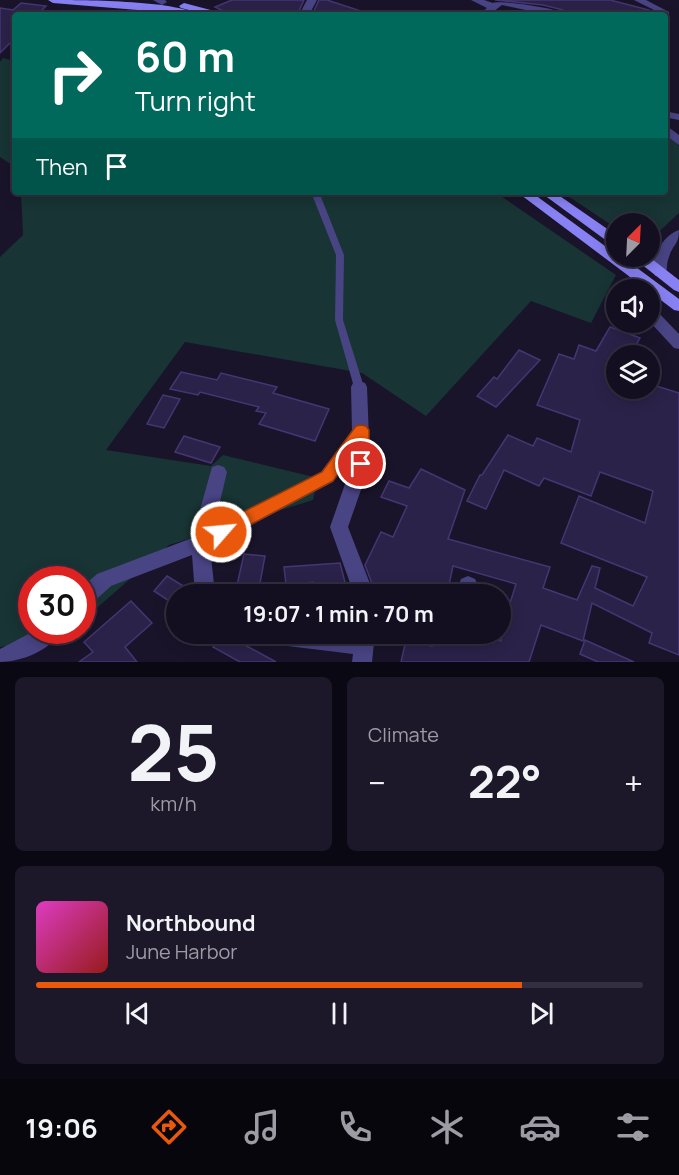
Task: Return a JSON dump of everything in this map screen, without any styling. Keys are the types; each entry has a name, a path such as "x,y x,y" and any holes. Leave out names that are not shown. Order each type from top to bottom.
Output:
{"main road":[{"path":"53,0 133,5 180,12"},
{"path":"145,0 160,1 206,12"},
{"path":"527,195 679,306"},
{"path":"550,195 606,234"},
{"path":"652,267 679,287"}],"street":[{"path":"476,0 547,12"},
{"path":"639,0 662,12"},
{"path":"487,12 500,3"},
{"path":"668,131 679,141"},
{"path":"660,273 658,261 667,246 679,234"},
{"path":"636,275 637,279"},
{"path":"660,324 679,345"},
{"path":"359,387 361,464 339,527 360,584"},
{"path":"96,587 104,580 200,543 327,477 361,430"},
{"path":"204,584 200,543 214,496 218,472"},
{"path":"0,660 30,644"},
{"path":"342,644 363,647"}],"lane":[{"path":"316,195 340,255 339,320 359,387"}],"green space":[{"path":"3,58 12,60 12,165 0,157 0,62"},
{"path":"668,133 679,146 679,213 660,231 660,213 606,213 606,221 566,195 668,195"},
{"path":"21,195 499,195 616,275 614,279 606,279 606,294 591,323 531,301 426,416 362,373 185,342 106,450 211,466 223,455 318,478 313,500 169,545 96,609 96,566 18,566 18,643 0,647 0,257 23,235"}],"building":[{"path":"232,0 304,0 298,12 226,12 215,7"},
{"path":"319,0 327,0 364,12 313,12"},
{"path":"495,0 610,0 649,10 649,12 566,12 543,5"},
{"path":"21,3 46,6 40,12 12,12 12,41 0,53 0,8 13,10"},
{"path":"606,333 626,333 640,338 636,345 606,345 606,399 660,399 660,387 679,393 679,655 649,643 652,633 592,603 583,641 541,625 529,662 401,662 405,644 432,646 432,644 511,644 511,600 516,584 453,566 449,584 372,584 365,565 381,532 393,537 407,506 381,497 389,481 409,488 421,469 465,490 448,539 550,567 543,588 577,600 592,566 600,568 595,588 633,606 647,577 561,543 579,496 645,523 653,491 600,472 591,496 544,478 539,486 504,470 486,509 467,501 480,475 508,435 533,446 537,438 571,452 580,420 537,405 559,354 574,359 579,345 596,351"},
{"path":"519,350 540,360 496,407 477,396 494,377 497,379"},
{"path":"181,372 217,380 221,373 277,387 273,393 329,409 315,441 259,424 266,413 256,411 259,407 200,392 198,395 170,389"},
{"path":"163,395 180,399 164,428 147,424"},
{"path":"184,436 220,447 211,463 175,452"},
{"path":"244,554 265,556 260,584 237,584"},
{"path":"340,563 345,584 313,584 313,582 286,584 284,567"},
{"path":"167,576 180,584 166,584 166,599 154,591"},
{"path":"131,601 152,623 125,647 137,662 79,662 93,652 86,644 96,644 96,632"},
{"path":"585,640 634,662 598,662 580,654"},
{"path":"215,644 243,644 276,662 240,662 213,647"}],"route":[{"path":"221,532 327,477 361,430 361,464"}]}
